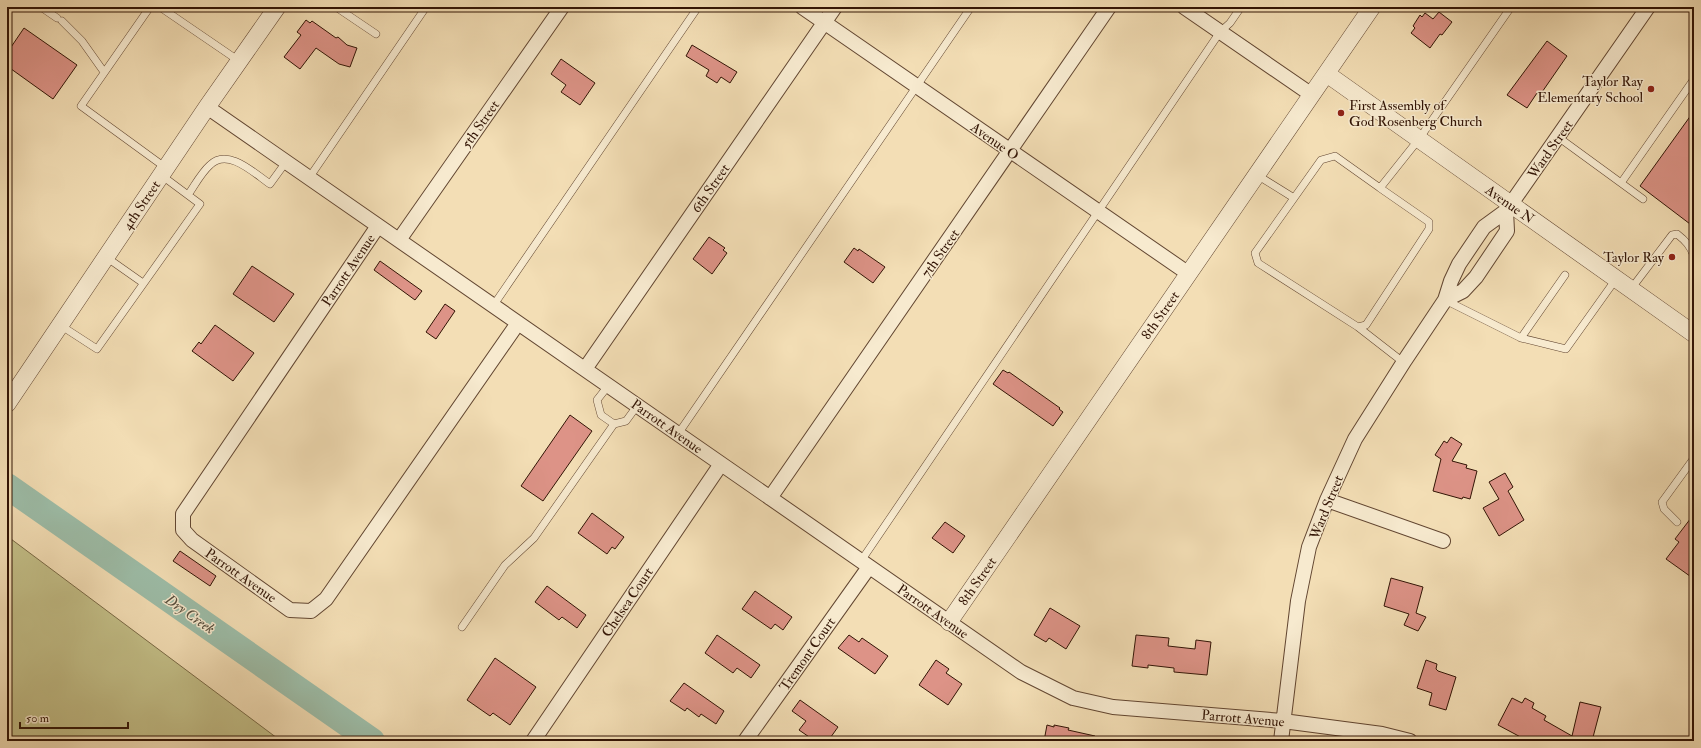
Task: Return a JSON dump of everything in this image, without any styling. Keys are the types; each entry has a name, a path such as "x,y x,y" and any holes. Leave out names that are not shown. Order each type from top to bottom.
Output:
{"street":[{"name":"4th Street","path":"7,404 207,107 277,7"},
{"name":"5th Street","path":"399,240 562,7"},
{"name":"Avenue O","path":"802,7 1188,274"},
{"name":"6th Street","path":"585,369 835,7"},
{"name":"7th Street","path":"770,498 1109,7"},
{"path":"1184,7 1312,95"},
{"name":"8th Street","path":"948,622 1372,7"},
{"name":"Ward Street","path":"1281,741 1298,601 1309,547 1326,500 1355,439 1403,362 1445,300 1451,281 1459,264 1484,227 1508,208 1648,7"},
{"name":"Avenue N","path":"1326,74 1419,139 1508,208 1616,279 1694,334"},
{"name":"Parrott Avenue","path":"207,107 1021,672 1072,698 1113,707 1283,721 1382,734 1410,741"},
{"name":"Ward Street","path":"1445,300 1463,291 1476,276 1507,231 1508,208"},
{"name":"Parrott Avenue","path":"378,226 183,514 183,530 192,540 290,610 311,611 326,599 518,323"},
{"name":"Chelsea Court","path":"533,741 721,464"},
{"path":"1326,500 1443,541"},
{"name":"Tremont Court","path":"745,741 865,564"}],"lane":[{"path":"41,7 59,19 82,41 104,72"},
{"path":"60,324 97,349 200,204 81,106 150,7"},
{"path":"160,7 239,61"},
{"path":"336,7 376,34"},
{"path":"309,178 426,7"},
{"path":"493,306 698,7"},
{"path":"678,434 971,7"},
{"path":"865,564 1098,212 1220,32 1230,23 1241,7"},
{"path":"1380,188 1419,139 1511,7"},
{"path":"1620,183 1694,79"},
{"path":"1558,137 1643,199"},
{"path":"1358,327 1366,325 1429,229 1429,222 1335,156 1321,160 1255,253 1258,263 1358,327 1403,362"},
{"path":"188,195 211,164 216,160 232,159 270,184 286,162"},
{"path":"1257,175 1294,198"},
{"path":"1631,290 1672,235 1677,234 1686,242 1691,247 1694,256"},
{"path":"106,257 144,283"},
{"path":"1521,338 1565,274"},
{"path":"1445,300 1521,338 1566,349 1616,279"},
{"path":"608,386 597,400 601,415 614,424"},
{"path":"462,627 505,565 534,538 614,424 626,421 637,406"},
{"path":"1677,522 1664,509 1662,502 1694,458"}],"shaded area":[{"path":"7,536 281,741 7,741"}],"building":[{"path":"1439,12 1452,22 1442,35 1440,34 1430,48 1411,33 1415,28 1413,26 1420,15 1422,17 1425,13 1433,19"},
{"path":"306,20 310,23 312,21 336,38 338,37 347,45 357,48 350,67 339,64 316,48 300,69 284,57 301,35 297,32"},
{"path":"24,28 77,65 53,99 7,66 7,53"},
{"path":"1547,41 1567,56 1540,95 1537,93 1527,108 1507,95"},
{"path":"692,45 737,72 730,83 721,77 717,83 706,76 709,70 686,56"},
{"path":"561,59 595,83 580,105 561,92 566,85 551,74"},
{"path":"1694,111 1694,227 1640,186"},
{"path":"709,237 725,248 723,250 727,253 712,274 693,259"},
{"path":"854,248 858,251 859,249 885,267 873,283 844,262"},
{"path":"380,261 422,291 415,300 374,270"},
{"path":"252,266 294,294 274,322 233,294"},
{"path":"445,304 455,311 436,339 426,332"},
{"path":"215,325 254,353 233,381 192,351 199,342 201,344"},
{"path":"1003,370 1008,373 1009,372 1060,408 1059,409 1063,412 1053,426 993,384"},
{"path":"570,415 592,431 543,501 521,486"},
{"path":"1451,437 1462,444 1452,461 1467,465 1466,468 1477,471 1470,499 1463,497 1462,499 1433,491 1441,459 1435,455 1444,441 1447,443"},
{"path":"1505,473 1513,487 1508,491 1524,520 1499,536 1483,508 1499,499 1489,482"},
{"path":"592,513 624,537 615,549 612,547 607,554 578,533"},
{"path":"1694,514 1694,579 1666,559 1679,542 1675,539"},
{"path":"945,522 965,536 953,553 932,538"},
{"path":"180,551 216,576 210,586 173,561"},
{"path":"1391,578 1423,587 1416,613 1426,617 1418,631 1404,625 1409,614 1384,606"},
{"path":"547,586 586,615 577,628 562,617 559,620 535,602"},
{"path":"755,591 792,617 783,630 775,624 771,629 742,609"},
{"path":"1050,608 1080,626 1066,649 1049,638 1046,642 1034,635"},
{"path":"717,635 760,665 751,678 737,668 733,673 705,653"},
{"path":"849,635 859,642 862,638 888,656 875,674 838,648"},
{"path":"1136,635 1169,638 1168,646 1195,649 1196,640 1211,642 1207,675 1174,672 1174,668 1148,665 1148,668 1132,666"},
{"path":"495,658 536,687 510,725 493,713 490,716 467,700"},
{"path":"936,660 949,669 946,673 962,684 948,705 919,685"},
{"path":"1426,660 1437,664 1436,669 1438,671 1456,677 1446,710 1429,705 1432,693 1417,688"},
{"path":"684,683 724,711 716,724 701,714 699,717 687,708 685,711 670,701"},
{"path":"1512,698 1522,703 1525,698 1534,703 1532,708 1546,716 1544,720 1572,736 1580,702 1601,707 1592,741 1528,741 1498,725"},
{"path":"800,700 838,727 828,741 815,741 799,730 806,721 792,711"},
{"path":"1047,725 1069,728 1068,730 1095,736 1095,741 1044,741"}],"waterway":[{"name":"Dry Creek","path":"7,486 372,741"}],"place":[{"name":"Taylor Ray Elementary School","path":"1651,89"},
{"name":"First Assembly of God Rosenberg Church","path":"1341,113"},
{"name":"Taylor Ray","path":"1672,257"}]}
